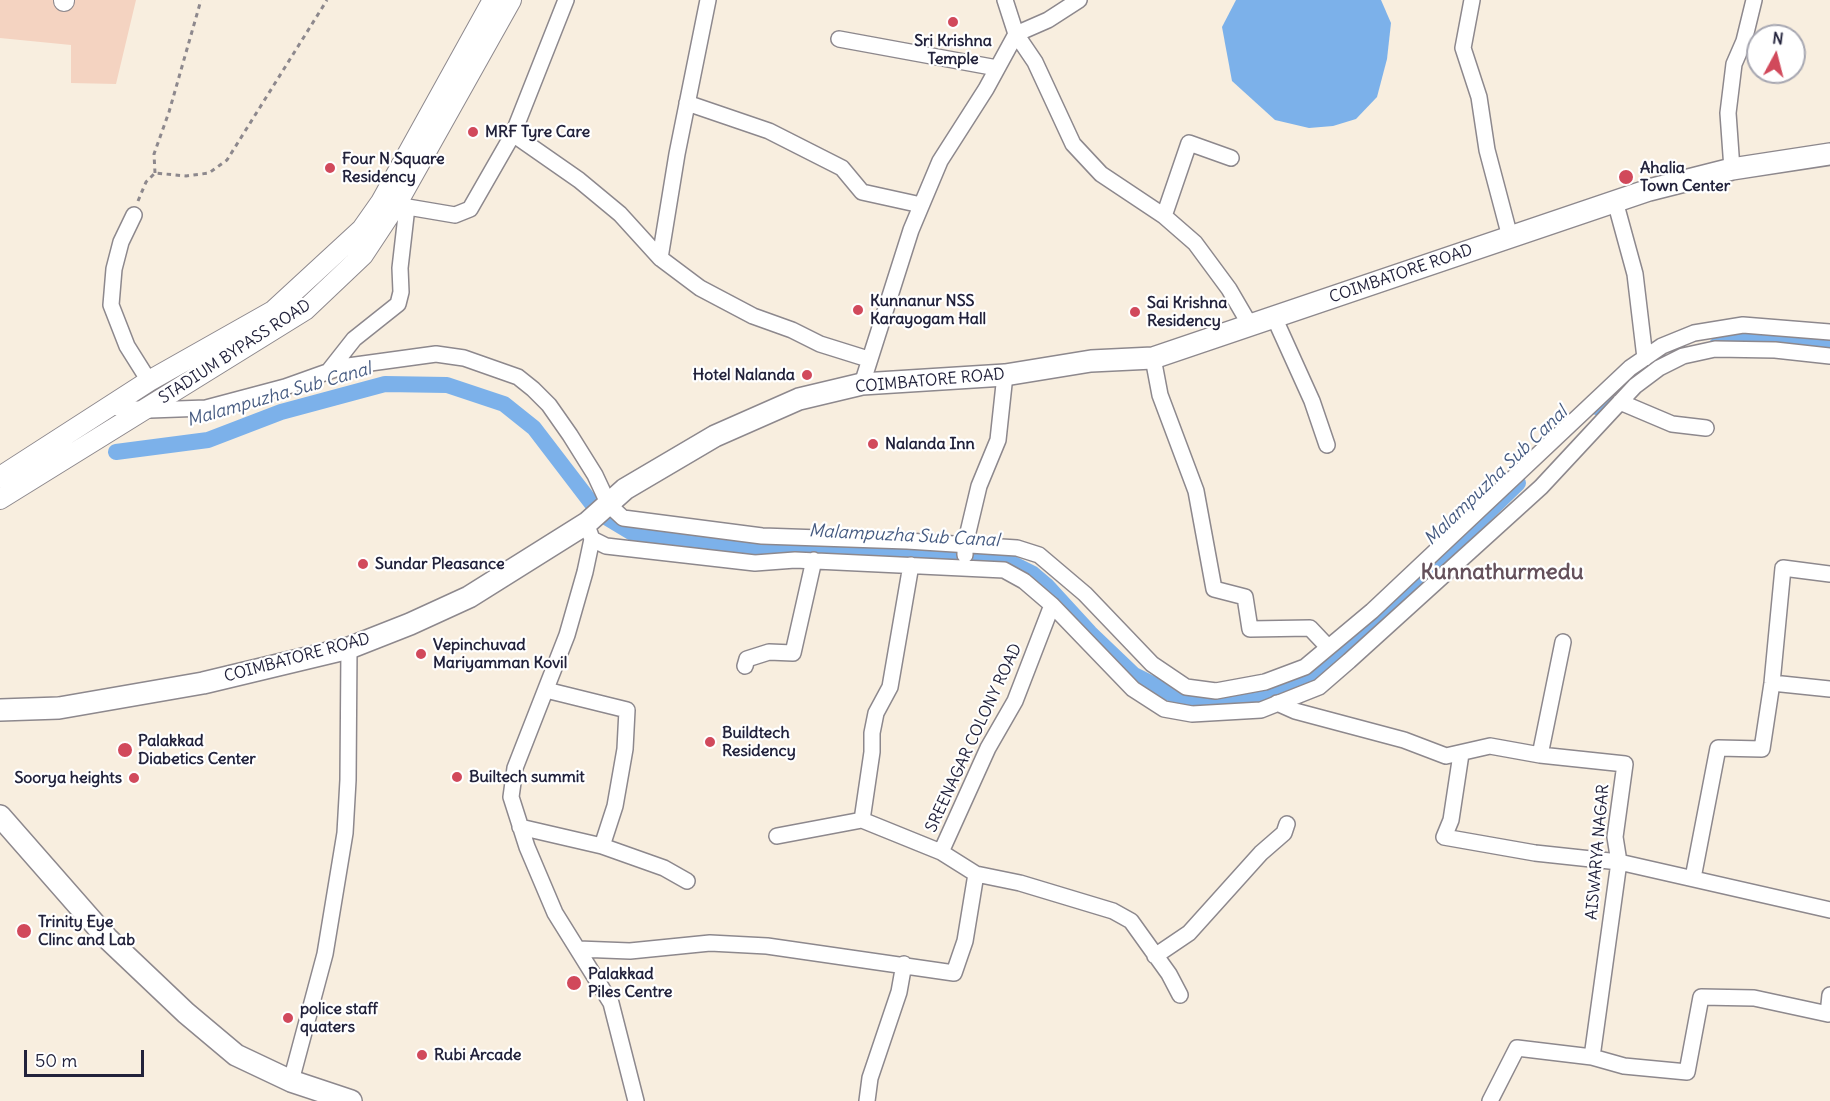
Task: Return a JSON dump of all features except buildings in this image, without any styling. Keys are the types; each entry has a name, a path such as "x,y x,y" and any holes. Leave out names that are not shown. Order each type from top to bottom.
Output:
{"main road":[{"name":"COIMBATORE ROAD","path":"0,710 59,708 203,683 349,648 469,597 589,531 625,489 715,436 799,399 862,384 1005,375 1091,362 1153,358 1615,201 1732,169 1830,154"},
{"path":"0,816 107,938 186,1013 236,1055 291,1081 351,1101"}],"street":[{"name":"STADIUM BYPASS ROAD","path":"0,477 149,381 273,310 362,229 381,202 493,0"},
{"name":"STADIUM BYPASS ROAD","path":"0,499 305,310 363,255 402,206 511,0"},
{"path":"328,372 354,339 398,304 401,292 402,206 455,215 470,209 513,135 566,0"},
{"path":"660,258 687,103 708,0"},
{"path":"1005,0 1016,34 1035,62 1073,144 1101,174 1164,216 1195,243 1229,289 1250,325"},
{"path":"862,384 868,358 921,204 940,161 1016,34 1048,20 1079,0"},
{"path":"1472,0 1464,48 1479,97 1487,150 1510,237"},
{"path":"1732,169 1728,113 1734,64 1744,41 1754,0"},
{"path":"839,39 997,68"},
{"path":"687,103 769,131 842,168 862,192 921,204"},
{"path":"513,135 579,180 620,214 660,258 700,288 753,316 792,330 820,344 868,358"},
{"path":"1164,216 1189,143 1231,158"},
{"path":"1615,201 1635,274 1645,358"},
{"path":"134,215 121,242 114,269 111,305 128,345 149,381"},
{"path":"1274,317 1312,401 1327,445"},
{"path":"109,407 144,410 206,408 364,363 436,354 472,360 518,377 549,405 595,475 609,505 623,518 762,536 1017,548 1038,555 1085,594 1152,664 1186,687 1216,691 1264,682 1305,667 1389,596 1595,401 1662,346 1694,333 1743,325 1830,332"},
{"path":"636,1101 611,1004 555,913 520,827 511,797 515,768 567,635 589,531 606,546 755,563 813,560 1004,570 1024,581 1052,605 1132,689 1164,709 1191,714 1261,710 1319,687 1540,487 1620,402 1659,368 1683,356 1715,349 1775,350 1830,356"},
{"path":"1153,358 1160,395 1196,491 1214,589 1245,597 1250,628 1310,628 1328,647"},
{"path":"965,567 965,545 979,486 998,440 1005,375"},
{"path":"1595,401 1608,414"},
{"path":"1620,402 1672,424 1706,428"},
{"path":"745,666 747,659 769,652 794,653 813,560"},
{"path":"777,836 862,820 872,752 872,733 876,713 890,687 911,565"},
{"path":"1693,878 1718,748 1762,749 1772,683 1783,568 1830,574"},
{"name":"SREENAGAR COLONY ROAD","path":"941,852 988,748 1015,701 1052,605"},
{"path":"1540,755 1563,642"},
{"path":"291,1081 325,954 343,844 348,780 349,648"},
{"path":"1772,683 1830,689"},
{"path":"546,690 627,710 625,749 615,806 602,846"},
{"name":"AISWARYA NAGAR","path":"1277,703 1295,711 1404,740 1446,756 1490,746 1540,755 1625,764 1615,837 1619,862 1592,1057"},
{"path":"1461,754 1451,820 1444,837 1535,853 1619,862 1830,910"},
{"name":"SREENAGAR COLONY ROAD","path":"862,820 941,852 976,874 1020,883 1113,911 1131,921 1180,995"},
{"path":"1155,956 1189,933 1261,852 1284,833 1287,824"},
{"path":"520,827 602,846 664,868 687,881"},
{"path":"578,949 630,951 710,943 767,946 954,973 965,941 976,874"},
{"path":"867,1101 870,1078 899,993 904,964"},
{"path":"1490,1101 1517,1048 1592,1057 1624,1066 1688,1072 1701,997 1754,998 1828,1014 1830,995"}],"path":[{"path":"134,215 146,182 155,173 154,154 201,0"},
{"path":"155,173 186,176 209,172 227,160 327,0"}],"shaded area":[{"path":"0,0 136,0 116,84 71,83 71,45 0,38"}],"water":[{"path":"1236,0 1381,0 1391,23 1387,59 1377,97 1356,119 1333,126 1309,128 1275,120 1232,81 1222,27"}],"waterway":[{"name":"Malampuzha Sub Canal","path":"1717,345 1744,341 1830,347"},
{"name":"Malampuzha Sub Canal","path":"1597,407 1642,375"},
{"name":"Malampuzha Sub Canal","path":"116,452 208,440 281,412 385,384 447,385 504,404 534,428 599,513 634,534 747,547 1001,558 1033,574 1046,585 1090,633 1134,675 1192,704 1234,702 1297,687 1327,666 1387,611 1518,483"}],"place":[{"name":"Sri Krishna Temple","path":"953,22"},
{"name":"MRF Tyre Care","path":"473,132"},
{"name":"Four N Square Residency","path":"330,168"},
{"name":"Ahalia Town Center","path":"1626,177"},
{"name":"Kunnanur NSS Karayogam Hall","path":"858,310"},
{"name":"Sai Krishna Residency","path":"1135,312"},
{"name":"Hotel Nalanda","path":"807,375"},
{"name":"Nalanda Inn","path":"873,444"},
{"name":"Sundar Pleasance","path":"363,564"},
{"name":"Vepinchuvad Mariyamman Kovil","path":"421,654"},
{"name":"Buildtech Residency","path":"710,742"},
{"name":"Palakkad Diabetics Center","path":"125,750"},
{"name":"Builtech summit","path":"457,777"},
{"name":"Soorya heights","path":"134,778"},
{"name":"Trinity Eye Clinc and Lab","path":"24,931"},
{"name":"Palakkad Piles Centre","path":"574,983"},
{"name":"police staff quaters","path":"288,1018"},
{"name":"Rubi Arcade","path":"422,1055"}],"district":[{"name":"Kunnathurmedu","path":"1502,573"}]}
